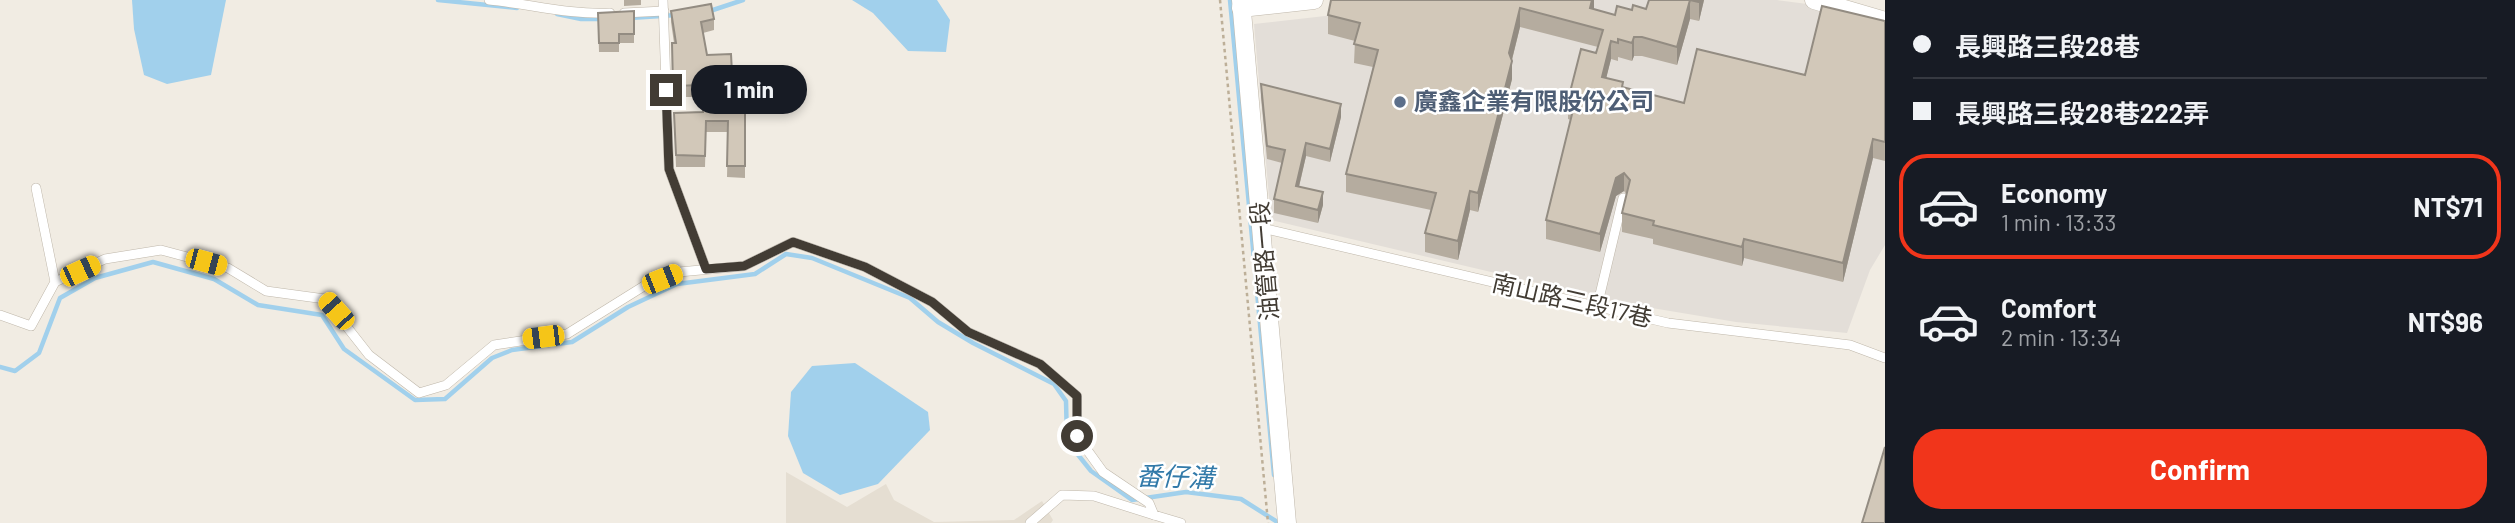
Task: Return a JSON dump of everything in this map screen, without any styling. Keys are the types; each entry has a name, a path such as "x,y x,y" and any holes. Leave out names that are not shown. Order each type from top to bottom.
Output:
{"street":[{"path":"1241,4 1314,0"},
{"path":"1814,0 1885,21"},
{"name":"油管路一段","path":"1241,4 1287,523"}],"lane":[{"path":"489,0 538,5 581,15 664,11"},
{"path":"663,0 669,169 706,269"},
{"path":"36,188 55,282"},
{"path":"1597,307 1623,198"},
{"name":"南山路三段17巷","path":"1262,228 1597,307 1698,328 1850,345 1885,358"},
{"path":"0,315 31,326 55,282 105,259 161,250 228,268 266,291 325,299 369,355 419,393 446,385 494,345 567,334 644,286 679,272 744,266 793,242 865,267 932,302 968,332 1040,364 1077,396 1077,436 1103,472 1149,503 1154,515"},
{"path":"1030,523 1062,495 1094,496 1181,523"}],"path":[{"path":"1220,0 1268,523"}],"shaded area":[{"path":"1466,0 1777,0 1815,5 1885,31 1885,245 1870,270 1847,333 1736,322 1622,303 1271,220 1254,24"},
{"path":"786,472 847,507 886,484 894,500 934,522 1014,520 1042,501 1053,520 1051,523 786,523"}],"water":[{"path":"132,0 226,0 211,75 167,84 144,75 134,29"},
{"path":"852,0 937,0 950,20 946,52 908,51 873,13"},
{"path":"855,363 928,412 930,430 878,484 840,495 803,473 788,436 791,392 812,366"}],"building":[{"path":"1331,0 1592,0 1590,8 1615,15 1617,6 1632,10 1633,5 1646,9 1649,0 1690,0 1677,47 1642,37 1634,37 1632,43 1618,39 1618,43 1611,41 1602,77 1623,82 1622,87 1684,103 1697,49 1805,75 1822,6 1885,21 1885,142 1873,139 1843,263 1744,239 1742,247 1653,225 1654,221 1622,213 1630,180 1624,173 1616,178 1600,234 1546,220 1575,102 1568,100 1581,49 1596,53 1603,30 1520,8 1509,53 1512,61 1478,193 1470,191 1458,241 1425,233 1436,193 1346,174 1378,50 1354,44 1360,23 1328,15"},
{"path":"711,4 714,19 701,22 707,55 731,54 732,73 738,73 739,86 745,85 745,166 727,166 728,121 706,121 705,156 676,155 674,113 703,112 702,85 673,86 672,43 676,43 671,11"},
{"path":"634,11 634,34 619,34 619,43 599,43 598,13"},
{"path":"1261,84 1341,104 1330,149 1306,143 1296,186 1323,192 1318,210 1274,199 1285,150 1267,146"},
{"path":"1885,447 1885,523 1862,523"}],"waterway":[{"path":"438,0 517,8"},
{"path":"710,11 743,0"},
{"path":"1230,0 1274,475"},
{"path":"557,14 581,19 603,19"},
{"path":"630,18 677,15"},
{"name":"番仔溝","path":"0,367 15,371 39,353 60,298 95,278 153,262 214,279 258,305 322,315 344,349 415,400 445,399 492,358 512,350 572,342 628,307 677,284 755,274 786,254 812,258 910,298 938,322 973,343 1054,384 1066,401 1067,441 1091,471 1132,500 1186,492 1241,499 1279,523"}],"place":[{"name":"廣鑫企業有限股份公司","path":"1400,102"}],"route":[{"path":"666,90 669,169 706,269 744,266 793,242 865,267 932,302 968,332 1040,364 1077,396 1077,436"}]}
